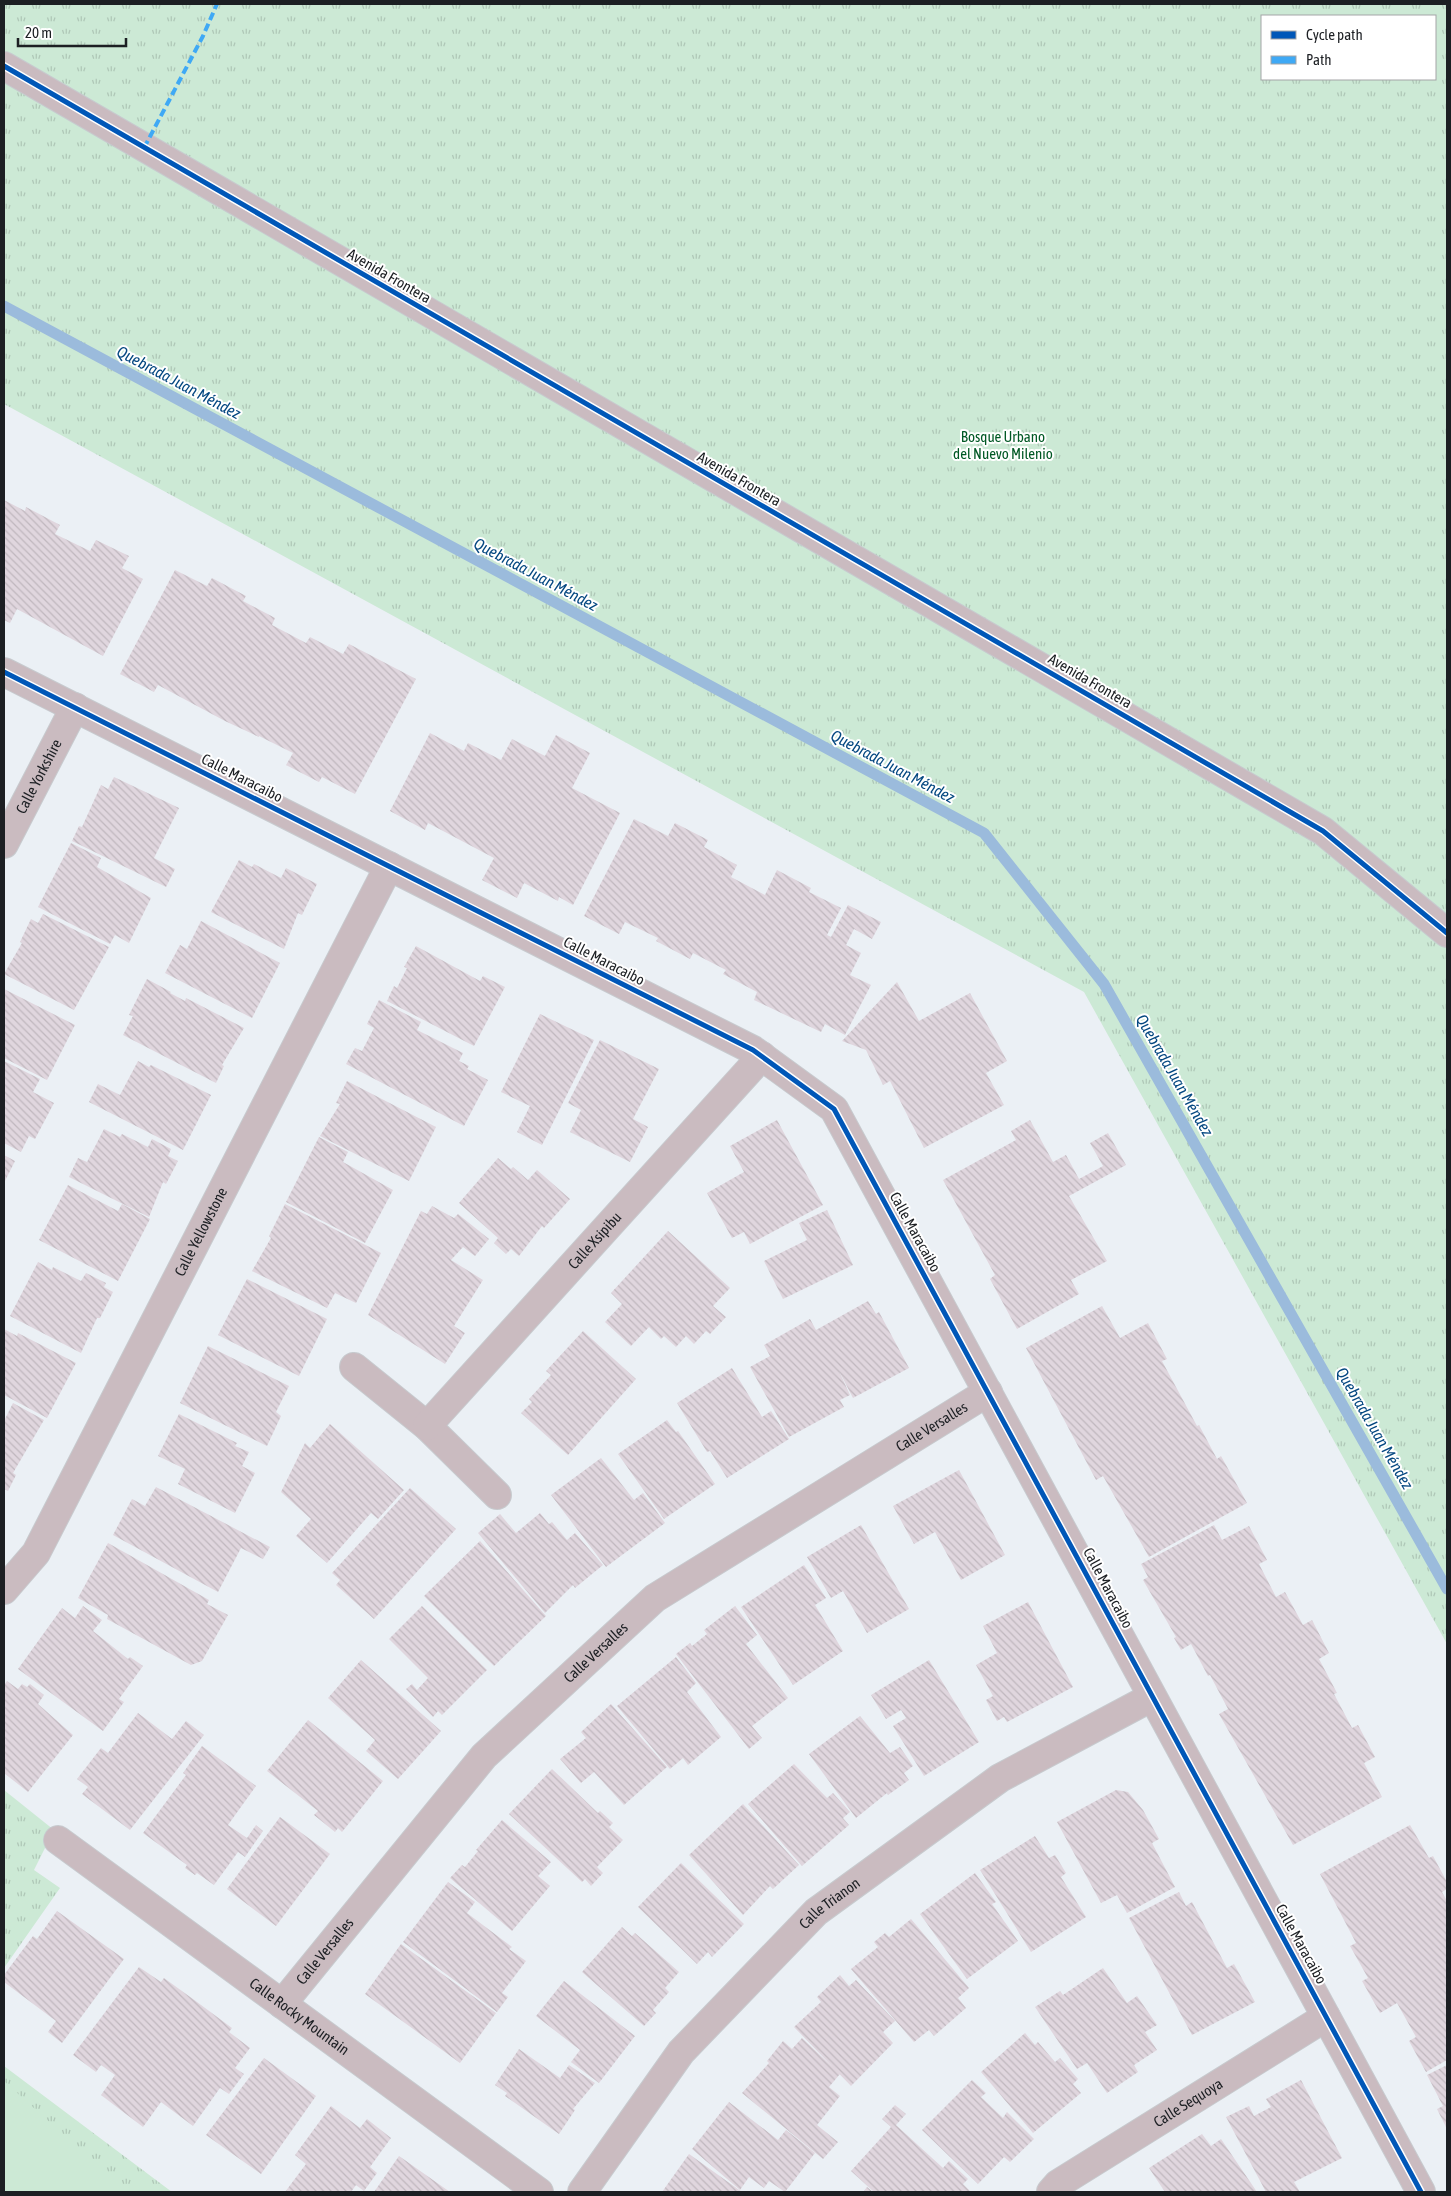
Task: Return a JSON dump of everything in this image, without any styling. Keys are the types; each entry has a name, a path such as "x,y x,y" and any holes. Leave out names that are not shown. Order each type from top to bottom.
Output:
{"street":[{"name":"Avenida Frontera","path":"4,66 1323,831 1447,933"},
{"name":"Calle Maracaibo","path":"4,672 762,1056 834,1109 1421,2192"},
{"name":"Calle Yorkshire","path":"4,844 75,707"},
{"name":"Calle Yellowstone","path":"4,1590 36,1553 389,866"},
{"name":"Calle Xsipibu","path":"427,1426 762,1056"},
{"path":"354,1367 427,1426 497,1495"},
{"name":"Calle Versalles","path":"282,2004 484,1756 656,1598 988,1392"},
{"name":"Calle Trianon","path":"582,2192 681,2052 816,1912 1000,1778 1152,1697"},
{"name":"Calle Rocky Mountain","path":"58,1840 539,2192"},
{"name":"Calle Sequoya","path":"1052,2192 1058,2184 1326,2017"}],"green space":[{"name":"Bosque Urbano del Nuevo Milenio","path":"4,4 1447,4 1447,1644 1084,992 4,404"},
{"path":"4,1790 54,1830 34,1870 60,1888 4,1968"},
{"path":"4,2066 172,2192 4,2192"},
{"path":"4,2081 127,2192 4,2192"}],"building":[{"path":"4,500 25,511 26,507 60,525 55,534 90,551 96,540 129,556 122,568 143,579 103,656 17,609 10,623 4,620"},
{"path":"175,570 207,586 212,578 246,596 243,601 275,618 272,625 306,643 310,637 343,654 349,644 416,679 355,794 322,777 319,782 286,765 293,753 225,721 158,685 154,692 120,674"},
{"path":"430,733 464,751 468,743 501,760 512,739 545,756 556,735 590,753 572,788 620,813 573,905 559,897 558,901 524,883 517,898 482,880 494,858 428,823 425,830 390,811"},
{"path":"114,777 179,808 154,858 175,869 166,887 72,841 79,826 82,827 101,785 108,789"},
{"path":"634,819 668,836 675,823 708,840 704,847 737,865 731,877 765,895 777,870 811,888 809,892 841,908 827,935 831,937 848,905 881,922 872,939 854,929 846,945 861,953 850,975 871,985 845,1035 825,1024 821,1032 754,1000 757,992 723,974 726,970 693,953 690,959 656,941 658,938 625,922 619,934 584,916"},
{"path":"71,843 101,858 97,867 151,898 129,943 115,935 110,944 38,907"},
{"path":"239,860 252,867 254,864 281,878 286,868 317,884 302,915 298,913 284,949 211,912"},
{"path":"43,914 109,947 74,1010 4,974 22,943 20,942 31,919 38,923"},
{"path":"201,921 280,963 252,1018 165,973 180,945 187,949"},
{"path":"416,946 480,981 483,976 505,987 474,1046 387,1001 394,986 397,988 407,968 404,967"},
{"path":"147,979 185,1001 186,998 244,1028 222,1065 224,1066 216,1083 123,1035 133,1016 129,1015"},
{"path":"897,982 919,1021 970,993 1007,1061 986,1073 1004,1105 924,1148 890,1081 883,1085 866,1050 842,1041"},
{"path":"4,989 75,1025 47,1080 4,1058"},
{"path":"379,1000 421,1022 417,1030 463,1053 459,1061 469,1066 467,1069 488,1080 464,1126 346,1064 355,1048 362,1051 374,1028 367,1024"},
{"path":"540,1014 594,1040 542,1145 517,1132 530,1106 501,1092"},
{"path":"600,1040 659,1069 633,1119 648,1127 630,1162 570,1132 581,1110 568,1103"},
{"path":"4,1061 40,1079 33,1092 54,1103 35,1139 29,1136 21,1152 4,1143"},
{"path":"138,1061 149,1067 151,1065 211,1095 183,1150 89,1102 98,1084 120,1095"},
{"path":"347,1081 436,1127 409,1181 320,1136 340,1104 336,1103"},
{"path":"777,1120 823,1205 750,1244 744,1232 732,1238 707,1193 744,1172 730,1146"},
{"path":"1030,1120 1053,1162 1066,1155 1079,1179 1103,1166 1090,1143 1108,1133 1126,1165 1069,1196 1107,1261 1071,1280 1079,1294 1017,1329 990,1279 995,1275 943,1180 1016,1140 1011,1131"},
{"path":"104,1129 120,1137 122,1134 148,1147 152,1139 171,1149 168,1156 178,1161 166,1184 163,1182 149,1217 69,1177 78,1158 87,1162"},
{"path":"319,1137 348,1152 343,1162 393,1190 365,1243 286,1202"},
{"path":"4,1155 15,1161 4,1183"},
{"path":"498,1158 511,1169 513,1167 528,1180 537,1170 570,1199 544,1228 542,1226 519,1256 511,1249 506,1254 494,1243 498,1238 459,1203"},
{"path":"68,1185 118,1211 122,1204 150,1219 118,1281 39,1240"},
{"path":"285,1204 381,1253 356,1303 335,1293 327,1308 252,1271 271,1238 269,1236"},
{"path":"432,1206 454,1218 458,1214 489,1239 475,1256 463,1247 451,1260 483,1280 454,1326 465,1333 445,1364 368,1315 421,1211 427,1214"},
{"path":"827,1210 853,1265 783,1299 764,1261 807,1240 799,1223"},
{"path":"668,1231 730,1288 713,1306 726,1317 710,1334 706,1331 694,1344 686,1336 676,1347 664,1336 661,1339 649,1327 631,1346 605,1322 622,1304 611,1293"},
{"path":"38,1262 52,1270 53,1267 81,1281 86,1273 106,1283 104,1287 113,1292 100,1318 97,1318 81,1353 10,1316"},
{"path":"247,1279 327,1319 299,1376 218,1335"},
{"path":"868,1301 876,1314 879,1312 909,1368 853,1398 839,1371 850,1395 840,1400 844,1407 789,1437 750,1367 770,1356 764,1345 810,1319 816,1330"},
{"path":"1102,1306 1120,1338 1148,1323 1167,1359 1162,1361 1197,1426 1199,1425 1217,1459 1221,1456 1247,1503 1149,1557 1103,1476 1096,1480 1026,1348"},
{"path":"4,1329 17,1336 18,1333 76,1363 47,1418 4,1395"},
{"path":"583,1331 636,1379 568,1455 521,1413 532,1402 529,1399 551,1375 546,1371"},
{"path":"208,1346 289,1386 276,1412 281,1416 267,1446 180,1403"},
{"path":"732,1368 762,1417 771,1411 789,1439 727,1478 710,1451 707,1452 677,1403"},
{"path":"13,1403 44,1420 13,1473 16,1475 8,1491 4,1489 4,1421"},
{"path":"179,1414 237,1443 235,1446 249,1452 242,1466 255,1473 235,1513 178,1484 185,1469 158,1456"},
{"path":"667,1420 676,1432 678,1431 715,1484 664,1519 618,1454"},
{"path":"330,1424 404,1490 378,1519 371,1513 327,1563 296,1536 311,1519 281,1492 305,1443 310,1448"},
{"path":"601,1458 634,1500 643,1493 665,1523 606,1567 551,1495"},
{"path":"959,1470 1005,1555 961,1580 935,1532 914,1544 893,1506"},
{"path":"156,1487 270,1547 263,1559 241,1548 218,1592 113,1535 132,1499 145,1506"},
{"path":"410,1488 456,1529 374,1619 336,1585 340,1580 332,1573"},
{"path":"540,1513 549,1524 552,1522 567,1540 575,1533 603,1565 575,1588 573,1585 545,1613 478,1533 500,1514 516,1533"},
{"path":"861,1525 909,1609 867,1633 843,1591 831,1598 807,1557"},
{"path":"1214,1525 1222,1540 1249,1526 1267,1560 1259,1564 1276,1597 1285,1592 1303,1625 1312,1620 1329,1653 1319,1659 1337,1693 1334,1694 1352,1728 1358,1725 1375,1757 1364,1763 1382,1797 1293,1845 1219,1714 1228,1709 1210,1675 1208,1676 1191,1644 1181,1650 1174,1638 1176,1637 1143,1580 1148,1577 1141,1564"},
{"path":"480,1541 546,1616 494,1666 424,1596"},
{"path":"108,1543 209,1600 207,1604 228,1615 202,1661 191,1665 107,1619 108,1615 78,1598"},
{"path":"804,1565 826,1598 815,1605 843,1651 793,1685 741,1607"},
{"path":"1028,1602 1073,1687 1007,1722 1004,1717 997,1721 986,1700 993,1696 976,1665 997,1653 983,1626"},
{"path":"83,1606 102,1620 93,1631 128,1659 130,1657 143,1666 119,1699 124,1702 103,1731 18,1669 62,1608 75,1618"},
{"path":"422,1606 487,1670 442,1715 438,1711 433,1717 406,1689 412,1684 417,1690 428,1678 389,1639"},
{"path":"735,1606 757,1635 746,1644 788,1698 752,1726 762,1738 749,1749 676,1654 690,1643 692,1646 707,1634 704,1630"},
{"path":"676,1657 696,1683 687,1692 721,1737 688,1765 683,1758 670,1769 617,1706"},
{"path":"361,1660 441,1731 398,1779 366,1751 375,1740 328,1698"},
{"path":"929,1660 979,1742 924,1776 893,1726 906,1718 901,1710 886,1719 871,1695"},
{"path":"7,1681 18,1689 22,1684 27,1687 30,1684 44,1695 38,1704 73,1735 28,1792 4,1773 4,1685"},
{"path":"611,1704 667,1767 624,1805 594,1772 581,1783 560,1759 586,1738 581,1732"},
{"path":"138,1713 172,1739 186,1721 204,1735 130,1830 82,1794 88,1787 77,1779 101,1748 108,1753"},
{"path":"860,1716 890,1753 900,1747 913,1766 904,1773 909,1780 888,1795 887,1793 856,1818 809,1754"},
{"path":"308,1720 383,1781 342,1832 338,1828 335,1832 314,1815 318,1811 267,1771"},
{"path":"202,1746 256,1786 228,1825 247,1838 256,1825 263,1831 245,1857 238,1852 214,1885 197,1873 195,1875 185,1868 187,1865 143,1833 186,1775 183,1773"},
{"path":"794,1764 827,1798 833,1793 850,1812 843,1818 849,1825 802,1866 748,1804"},
{"path":"552,1769 598,1813 600,1811 613,1823 609,1827 623,1840 597,1867 603,1873 591,1886 585,1879 582,1882 509,1814"},
{"path":"1116,1790 1128,1792 1143,1810 1159,1839 1152,1843 1175,1887 1127,1913 1117,1895 1101,1903 1057,1822"},
{"path":"743,1804 799,1865 773,1889 770,1886 743,1915 689,1855"},
{"path":"280,1817 330,1854 276,1926 227,1889"},
{"path":"502,1820 551,1862 538,1876 550,1886 512,1931 450,1878 462,1865 465,1867 478,1851 476,1850"},
{"path":"1410,1825 1429,1858 1433,1856 1447,1882 1447,1889 1442,1892 1447,1901 1447,2060 1426,2072 1409,2041 1416,2037 1397,2003 1380,2013 1362,1981 1368,1978 1350,1946 1356,1943 1320,1874"},
{"path":"1035,1836 1049,1858 1055,1855 1066,1873 1061,1877 1086,1917 1031,1952 980,1870"},
{"path":"681,1863 744,1924 712,1957 708,1952 697,1964 638,1907"},
{"path":"975,1873 996,1902 992,1904 1018,1941 967,1979 920,1914"},
{"path":"448,1882 475,1902 467,1913 512,1947 509,1949 526,1961 502,1993 508,1997 497,2012 403,1942"},
{"path":"1179,1892 1186,1906 1192,1902 1227,1968 1234,1964 1255,2002 1192,2035 1129,1918"},
{"path":"57,1911 124,1959 62,2043 48,2032 56,2021 4,1982 4,1975 33,1936 37,1939"},
{"path":"911,1919 969,1988 958,1998 966,2008 934,2036 929,2030 914,2042 851,1969 878,1947 874,1942 885,1933 889,1937"},
{"path":"622,1927 632,1936 635,1933 679,1972 665,1988 669,1992 653,2010 656,2013 644,2026 582,1972"},
{"path":"401,1944 496,2013 460,2063 365,1994"},
{"path":"139,1967 161,1982 164,1978 197,2002 232,2028 229,2032 250,2048 235,2068 244,2074 229,2094 220,2088 193,2126 161,2102 143,2127 101,2095 115,2075 101,2065 96,2072 73,2055"},
{"path":"1103,1968 1127,2003 1137,1996 1157,2025 1145,2032 1157,2050 1134,2065 1138,2072 1107,2093 1087,2063 1077,2069 1035,2007 1060,1991 1063,1995"},
{"path":"840,1975 849,1986 856,1980 895,2021 883,2032 893,2043 851,2086 794,2027 821,2002 817,1997"},
{"path":"564,1981 635,2036 599,2083 571,2062 580,2050 536,2016"},
{"path":"1025,2033 1035,2045 1038,2042 1055,2062 1060,2058 1078,2079 1073,2084 1081,2093 1033,2133 981,2072"},
{"path":"802,2038 840,2074 829,2087 840,2096 817,2125 838,2142 823,2159 742,2093 769,2063 767,2061 783,2041 792,2049"},
{"path":"519,2049 560,2078 569,2065 595,2083 573,2109 575,2110 559,2134 505,2096 507,2093 495,2085"},
{"path":"264,2058 316,2096 261,2174 206,2135"},
{"path":"1447,2065 1447,2129 1437,2109 1443,2106 1427,2075"},
{"path":"972,2080 986,2093 981,2097 1003,2118 1007,2112 1034,2139 1010,2162 1004,2157 978,2184 922,2130"},
{"path":"1301,2080 1342,2158 1294,2182 1300,2192 1266,2192 1226,2117 1249,2106 1254,2116 1271,2107 1266,2099"},
{"path":"729,2102 778,2140 786,2130 815,2153 785,2192 769,2181 764,2188 749,2177 740,2190 692,2149"},
{"path":"895,2105 906,2114 896,2125 943,2168 949,2161 968,2179 963,2184 971,2192 874,2192 851,2171 891,2127 882,2119"},
{"path":"331,2106 360,2128 367,2119 391,2138 370,2167 377,2173 364,2191 356,2185 351,2192 285,2192 306,2164 295,2155"},
{"path":"1202,2134 1211,2146 1221,2139 1257,2192 1165,2192 1149,2168"},
{"path":"689,2154 742,2192 662,2192"},
{"path":"399,2156 450,2192 374,2192"},
{"path":"867,2187 873,2192 863,2192"}],"waterway":[{"name":"Quebrada Juan Méndez","path":"4,306 984,833 1104,984 1447,1589"}],"marked path":[{"path":"144,148 203,36 217,4"}],"cycle path":[{"path":"4,66 1323,831 1447,933"},
{"path":"4,672 753,1050 834,1109 1421,2192"}]}
